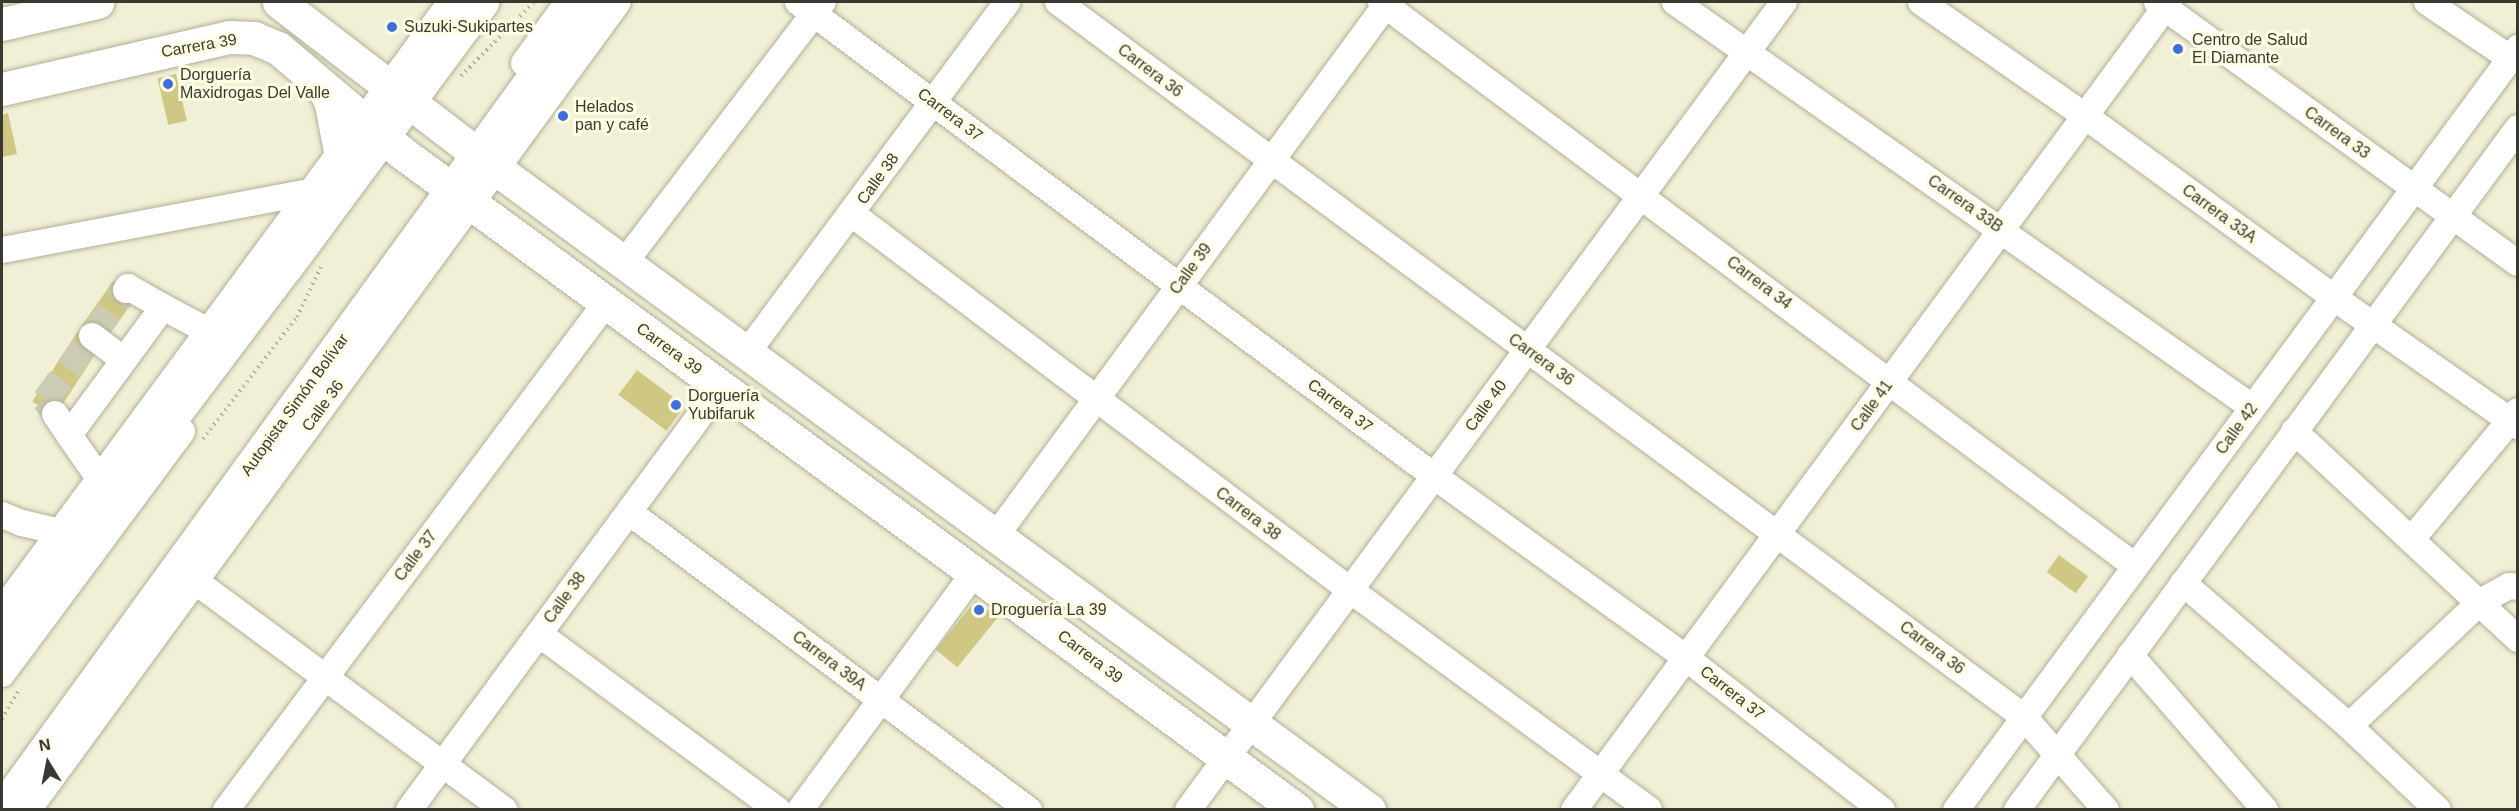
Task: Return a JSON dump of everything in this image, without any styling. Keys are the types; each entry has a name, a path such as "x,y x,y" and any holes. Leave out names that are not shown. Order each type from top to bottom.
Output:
{"main road":[{"path":"19,14 97,2"},
{"path":"229,37 250,21 267,2"},
{"path":"279,2 480,156 746,354 1369,810"},
{"path":"2,642 325,193 379,134 482,2"},
{"name":"Autopista Simón Bolívar","path":"2,809 370,322 454,192 592,8"},
{"name":"Carrera 39","path":"2,89 229,37 254,38 278,48 379,134 454,192 1297,810"}],"street":[{"path":"406,98 452,2"},
{"path":"406,98 499,2"},
{"name":"Calle 38","path":"746,354 1007,2"},
{"name":"Carrera 36","path":"1058,2 2024,717 2106,810"},
{"name":"Carrera 33B","path":"1676,2 2252,408"},
{"name":"Calle 40","path":"1188,810 1784,2"},
{"name":"Carrera 33A","path":"1921,2 2085,116 2333,297 2515,419"},
{"path":"2427,2 2514,53"},
{"name":"Calle 39","path":"995,537 1385,3"},
{"name":"Carrera 34","path":"1385,3 2135,566"},
{"name":"Calle 41","path":"1574,810 2085,116 2164,3"},
{"name":"Carrera 33","path":"2164,3 2517,263"},
{"path":"624,263 812,5"},
{"name":"Carrera 37","path":"812,5 933,102 1434,476 1686,658 1882,810"},
{"name":"Calle 42","path":"1956,810 2514,53"},
{"path":"2,610 58,531 208,331 325,193 339,155 328,105 316,79"},
{"path":"2017,810 2517,128"},
{"path":"339,155 379,134"},
{"path":"13,677 379,134"},
{"path":"2,785 344,319 454,192"},
{"path":"2,250 325,193"},
{"name":"Carrera 38","path":"852,213 1096,400 1649,810"},
{"path":"126,290 128,287 208,331"},
{"name":"Calle 37","path":"225,810 606,303"},
{"path":"69,435 163,307"},
{"name":"Calle 36","path":"28,810 195,581 370,322"},
{"path":"92,336 124,360"},
{"name":"Calle 38","path":"409,810 721,387"},
{"path":"55,414 99,478"},
{"path":"2412,539 2515,419"},
{"path":"2294,431 2480,602 2517,639"},
{"name":"Carrera 39A","path":"629,512 1029,810"},
{"path":"2,516 22,524 58,531"},
{"path":"800,810 975,572"},
{"path":"195,581 505,810"},
{"path":"2183,583 2349,726 2438,810"},
{"path":"2349,726 2480,602 2509,586 2517,587"},
{"path":"539,634 778,810"},
{"path":"2130,655 2265,810"}],"path":[{"path":"454,85 534,2"},
{"path":"197,446 297,317 325,257"},
{"path":"2,719 13,677"}],"building":[{"path":"176,74 187,121 168,125 157,78"},
{"path":"8,113 17,154 2,157 2,115"},
{"path":"113,281 136,297 105,341 82,325"},
{"path":"78,331 101,346 55,416 32,401"},
{"path":"637,370 685,406 666,431 618,395"},
{"path":"2059,555 2088,576 2076,593 2047,572"},
{"path":"976,600 998,618 957,667 936,650"}],"tunnel":[{"path":"94,333 126,290"},
{"path":"55,414 45,400 90,339"}],"place":[{"name":"Suzuki-Sukipartes","path":"392,27"},
{"name":"Centro de Salud El Diamante","path":"2178,49"},
{"name":"Dorguería Maxidrogas Del Valle","path":"168,84"},
{"name":"Helados pan y café","path":"563,116"},
{"name":"Dorguería Yubifaruk","path":"676,405"},
{"name":"Droguería La 39","path":"979,610"}]}
